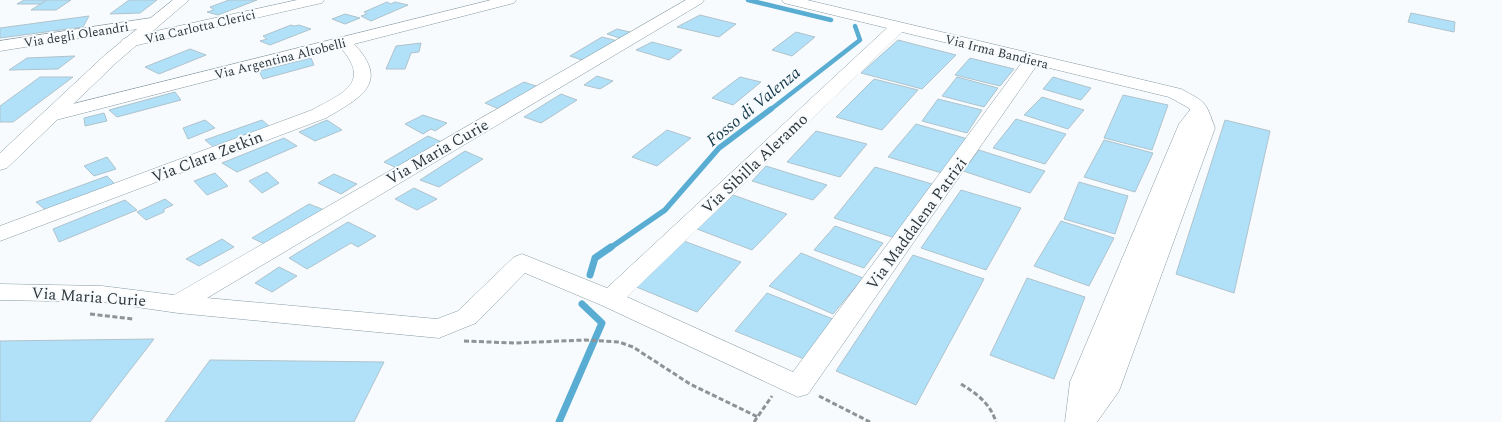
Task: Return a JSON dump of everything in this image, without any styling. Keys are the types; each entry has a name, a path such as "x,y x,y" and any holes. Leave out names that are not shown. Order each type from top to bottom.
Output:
{"street":[{"path":"0,164 130,42 182,0"},
{"name":"Via Carlotta Clerici","path":"130,42 316,0"},
{"name":"Via Argentina Altobelli","path":"52,115 509,0"},
{"name":"Via Maria Curie","path":"178,304 697,0"},
{"name":"Via Irma Bandiera","path":"789,0 1175,93 1197,105 1205,128 1108,384 1105,391 1080,421"},
{"name":"Via degli Oleandri","path":"0,46 152,23"},
{"name":"Via Sibilla Aleramo","path":"610,299 898,26"},
{"name":"Via Clara Zetkin","path":"0,234 319,114 355,92 362,80 364,72 362,65 344,42"},
{"name":"Via Maddalena Patrizi","path":"791,383 1033,59"},
{"name":"Via Maria Curie","path":"0,292 102,294 178,304 439,329 467,317 522,262 610,299"},
{"path":"610,299 791,383"}],"path":[{"path":"585,340 618,342 633,347 690,384 758,418"},
{"path":"754,422 791,383 870,422"},
{"path":"961,384 981,396 994,412 996,422"}],"building":[{"path":"24,0 47,0 41,4 17,4"},
{"path":"47,0 71,0 56,10 31,10"},
{"path":"129,0 157,0 140,13 110,14"},
{"path":"229,0 257,0 218,15 207,12 214,10 210,7"},
{"path":"387,2 391,4 395,2 408,5 371,21 361,16 367,14 364,12"},
{"path":"1411,13 1455,22 1454,32 1408,22"},
{"path":"345,14 360,18 345,24 332,19"},
{"path":"700,15 736,24 719,37 677,27"},
{"path":"89,16 83,27 0,38 0,28"},
{"path":"291,25 299,25 311,29 270,45 260,41 267,39 263,36"},
{"path":"617,29 634,33 623,39 607,34"},
{"path":"796,32 815,37 792,56 772,50"},
{"path":"602,37 618,41 585,61 570,56"},
{"path":"898,40 956,55 922,89 861,73"},
{"path":"652,42 682,50 669,60 636,50"},
{"path":"421,43 419,52 411,53 405,69 386,69 396,46"},
{"path":"190,49 206,55 159,74 145,67"},
{"path":"75,56 58,69 9,70 27,58"},
{"path":"311,58 314,65 263,79 259,71"},
{"path":"970,58 1014,69 1000,86 955,75"},
{"path":"597,76 613,81 600,89 584,85"},
{"path":"40,77 73,77 13,122 0,122 0,106"},
{"path":"740,77 761,82 733,105 712,98"},
{"path":"957,77 998,88 984,107 942,96"},
{"path":"1053,77 1091,88 1081,100 1043,89"},
{"path":"874,79 918,90 882,130 836,117"},
{"path":"524,82 539,87 499,109 485,103"},
{"path":"175,92 181,100 117,117 109,110"},
{"path":"561,94 577,100 541,123 524,117"},
{"path":"1123,95 1168,105 1152,150 1104,138"},
{"path":"1042,97 1084,110 1068,129 1024,115"},
{"path":"938,99 982,110 967,133 922,121"},
{"path":"104,113 107,121 85,126 84,118"},
{"path":"423,115 447,123 435,131 431,129 423,134 405,124"},
{"path":"1016,119 1066,134 1045,164 993,148"},
{"path":"205,120 215,128 188,139 183,128"},
{"path":"262,120 270,127 216,149 205,140"},
{"path":"327,120 342,130 315,141 299,132"},
{"path":"1225,120 1270,131 1234,293 1176,274"},
{"path":"916,124 968,139 942,173 888,157"},
{"path":"667,130 691,138 657,166 632,157"},
{"path":"816,131 867,144 840,177 787,162"},
{"path":"428,136 442,142 399,169 384,162"},
{"path":"284,138 297,146 237,172 222,163"},
{"path":"1104,140 1153,153 1135,192 1084,177"},
{"path":"979,150 1045,171 1030,193 963,171"},
{"path":"465,151 483,159 439,187 420,180"},
{"path":"107,157 116,169 94,176 84,166"},
{"path":"766,166 827,185 813,200 752,181"},
{"path":"875,167 932,184 895,238 834,218"},
{"path":"267,172 279,183 262,193 249,181"},
{"path":"215,173 228,186 207,195 194,181"},
{"path":"334,174 357,184 341,194 318,183"},
{"path":"107,176 116,185 48,212 36,202"},
{"path":"1079,182 1128,196 1115,234 1064,219"},
{"path":"414,188 437,199 417,210 395,199"},
{"path":"961,190 1021,208 986,270 921,248"},
{"path":"733,195 787,214 752,250 697,229"},
{"path":"165,199 173,205 164,209 164,212 146,220 137,212"},
{"path":"125,200 137,210 59,242 53,229"},
{"path":"309,204 327,211 269,246 252,238"},
{"path":"1061,221 1114,238 1089,286 1034,266"},
{"path":"348,222 376,236 358,247 351,243 307,269 289,258"},
{"path":"835,226 883,243 864,268 814,250"},
{"path":"222,239 234,247 199,266 186,259"},
{"path":"681,240 741,262 697,312 634,286"},
{"path":"801,253 863,278 833,314 769,286"},
{"path":"913,255 984,279 916,405 836,371"},
{"path":"279,267 297,276 272,292 255,283"},
{"path":"1027,278 1085,297 1054,379 990,355"},
{"path":"767,293 833,319 804,359 735,331"},
{"path":"154,339 90,422 0,422 0,341"},
{"path":"210,360 384,362 354,422 165,422"}],"waterway":[{"name":"Fosso di Valenza","path":"748,0 831,20"},
{"name":"Fosso di Valenza","path":"770,110 860,40 855,26"},
{"name":"Fosso di Valenza","path":"610,248 665,210 719,148 771,109"},
{"name":"Fosso di Valenza","path":"590,275 595,258 611,247"},
{"name":"Fosso di Valenza","path":"559,422 602,323 582,304"}]}
